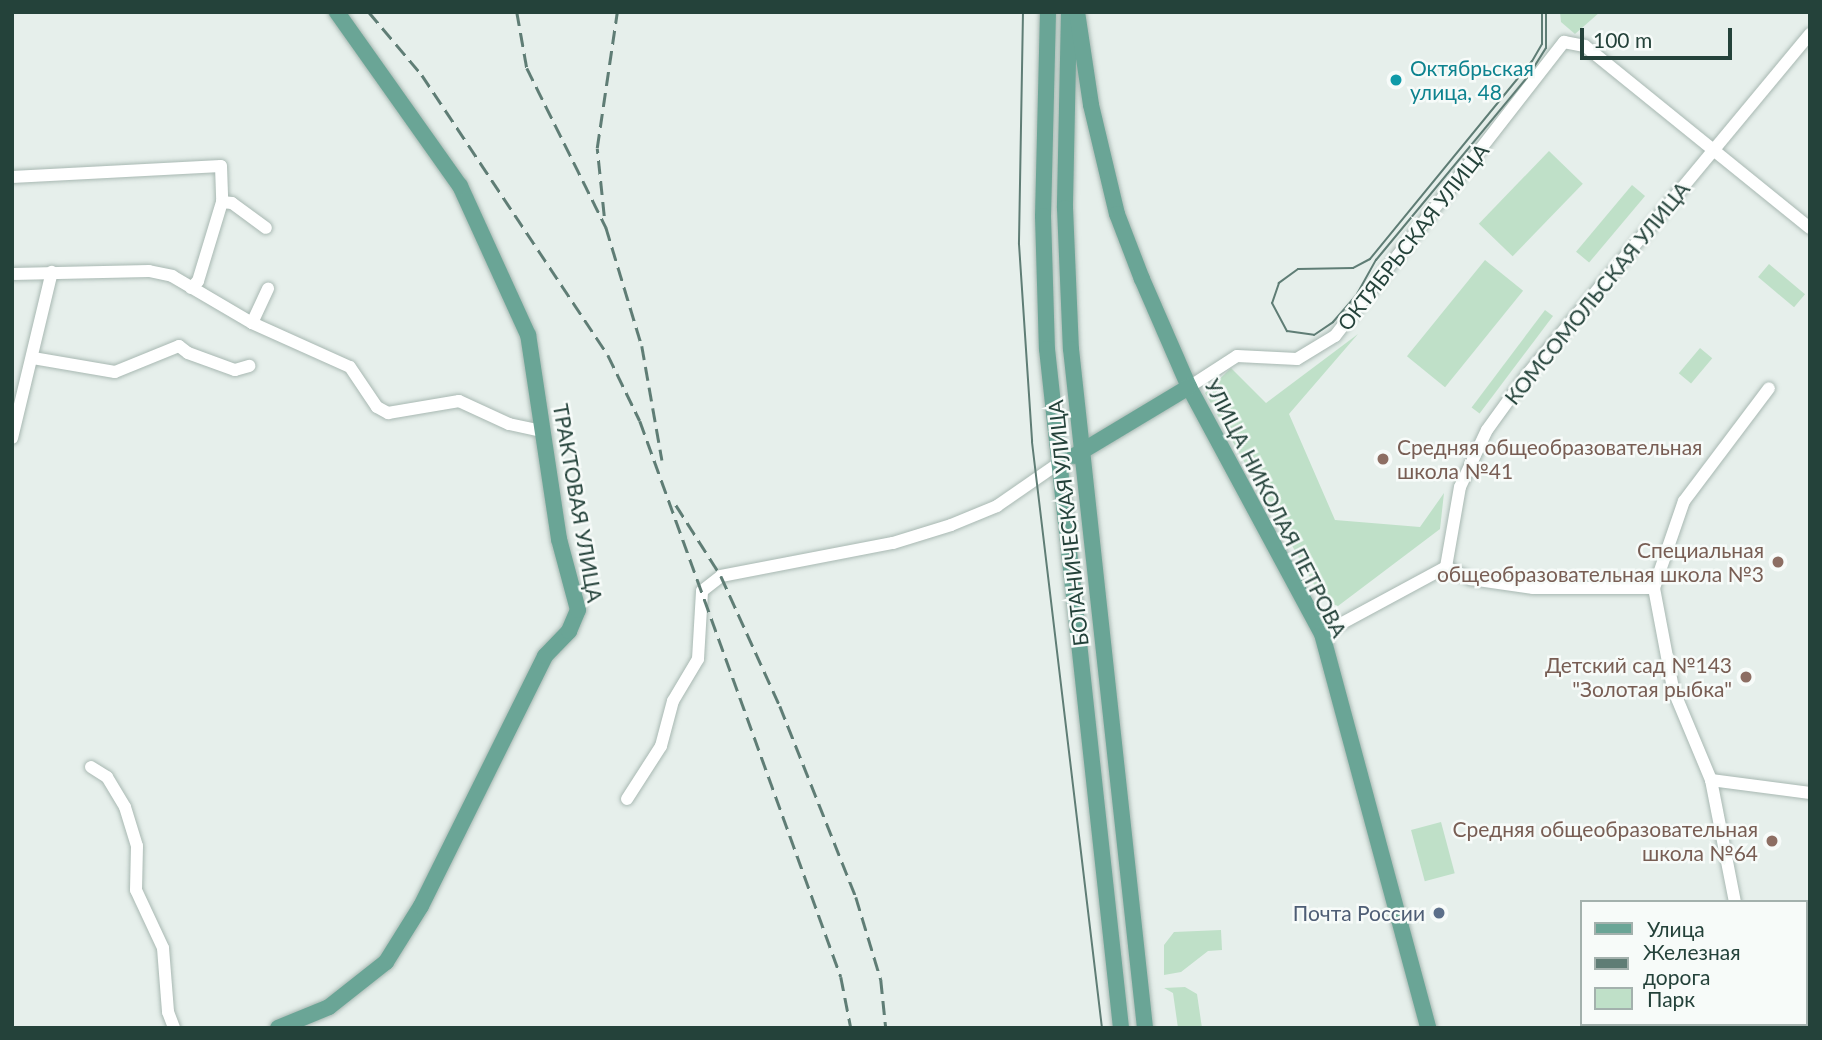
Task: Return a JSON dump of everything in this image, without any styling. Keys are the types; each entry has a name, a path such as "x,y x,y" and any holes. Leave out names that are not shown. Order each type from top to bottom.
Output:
{"main road":[{"name":"ТРАКТОВАЯ УЛИЦА","path":"276,1027 329,1007 386,962 421,906 545,656 576,618 542,431 528,335 460,186 337,12"},
{"name":"БОТАНИЧЕСКАЯ УЛИЦА","path":"1048,12 1043,283 1059,463 1121,1028"},
{"name":"БОТАНИЧЕСКАЯ УЛИЦА","path":"1069,12 1066,279 1080,454 1145,1028"},
{"name":"УЛИЦА НИКОЛАЯ ПЕТРОВА","path":"1077,12 1091,105 1117,214 1189,387 1322,634 1428,1028"},
{"path":"1059,463 1080,454 1189,387"}],"street":[{"name":"КОМСОМОЛЬСКАЯ УЛИЦА","path":"1446,567 1460,487 1487,430 1526,376 1810,34"},
{"name":"ОКТЯБРЬСКАЯ УЛИЦА","path":"1189,387 1237,356 1297,359 1335,336 1564,42 1581,42 1716,149"},
{"path":"1716,149 1810,228"},
{"path":"12,177 215,164 223,172 222,202 198,281 191,288"},
{"path":"222,202 232,203 266,228"},
{"path":"12,274 149,271 172,276 252,323 350,367 377,407 388,412 459,401 509,424 542,431"},
{"path":"12,438 52,272"},
{"path":"252,323 268,289"},
{"path":"33,358 115,372 179,345 188,354 235,370 248,366"},
{"path":"1735,900 1711,780 1673,689 1654,587 1684,500 1769,388"},
{"path":"627,799 661,746 673,701 698,659 702,591 721,576 892,543 951,525 996,506 1059,463"},
{"path":"1322,634 1446,567 1471,579 1533,588 1654,587"},
{"path":"91,767 107,777 125,807 137,846 136,890 163,948 167,1012 174,1028"},
{"path":"1711,780 1810,793"}],"green space":[{"path":"1560,12 1600,12 1575,34 1561,22"},
{"path":"1549,151 1583,184 1513,256 1479,224"},
{"path":"1632,185 1645,196 1589,263 1576,252"},
{"path":"1485,260 1523,291 1445,387 1407,356"},
{"path":"1769,264 1805,294 1794,307 1758,277"},
{"path":"1545,310 1553,316 1480,413 1472,407"},
{"path":"1358,334 1289,414 1335,520 1420,527 1444,493 1440,529 1338,606 1323,600 1205,393 1231,368 1266,403"},
{"path":"1700,348 1712,358 1691,384 1679,373"},
{"path":"1441,822 1455,873 1425,881 1411,830"},
{"path":"1221,930 1222,950 1208,951 1181,972 1164,975 1164,945 1174,932"},
{"path":"1185,987 1197,994 1202,1028 1178,1028 1173,993 1164,988"}],"tram line":[{"path":"1023,12 1019,244 1032,442 1102,1028"},
{"path":"1542,12 1542,44 1532,61 1370,259 1353,268 1298,269 1279,283 1272,303 1287,331 1314,335 1333,322 1357,294 1376,260 1529,75 1546,48 1546,12"}],"railway":[{"path":"369,12 422,75 608,355 640,421 841,977 851,1028"},
{"path":"517,12 527,68 606,227 642,346 662,460"},
{"path":"604,216 597,148 617,12"},
{"path":"676,505 721,576 780,706 856,897 881,980 886,1028"}],"place":[{"name":"Октябрьская улица, 48","path":"1396,80"},
{"name":"Средняя общеобразовательная школа №41","path":"1383,459"},
{"name":"Специальная общеобразовательная школа №3","path":"1778,562"},
{"name":"Детский сад №143 \"Золотая рыбка\"","path":"1746,677"},
{"name":"Средняя общеобразовательная школа №64","path":"1772,841"},
{"name":"Почта России","path":"1439,913"}]}
